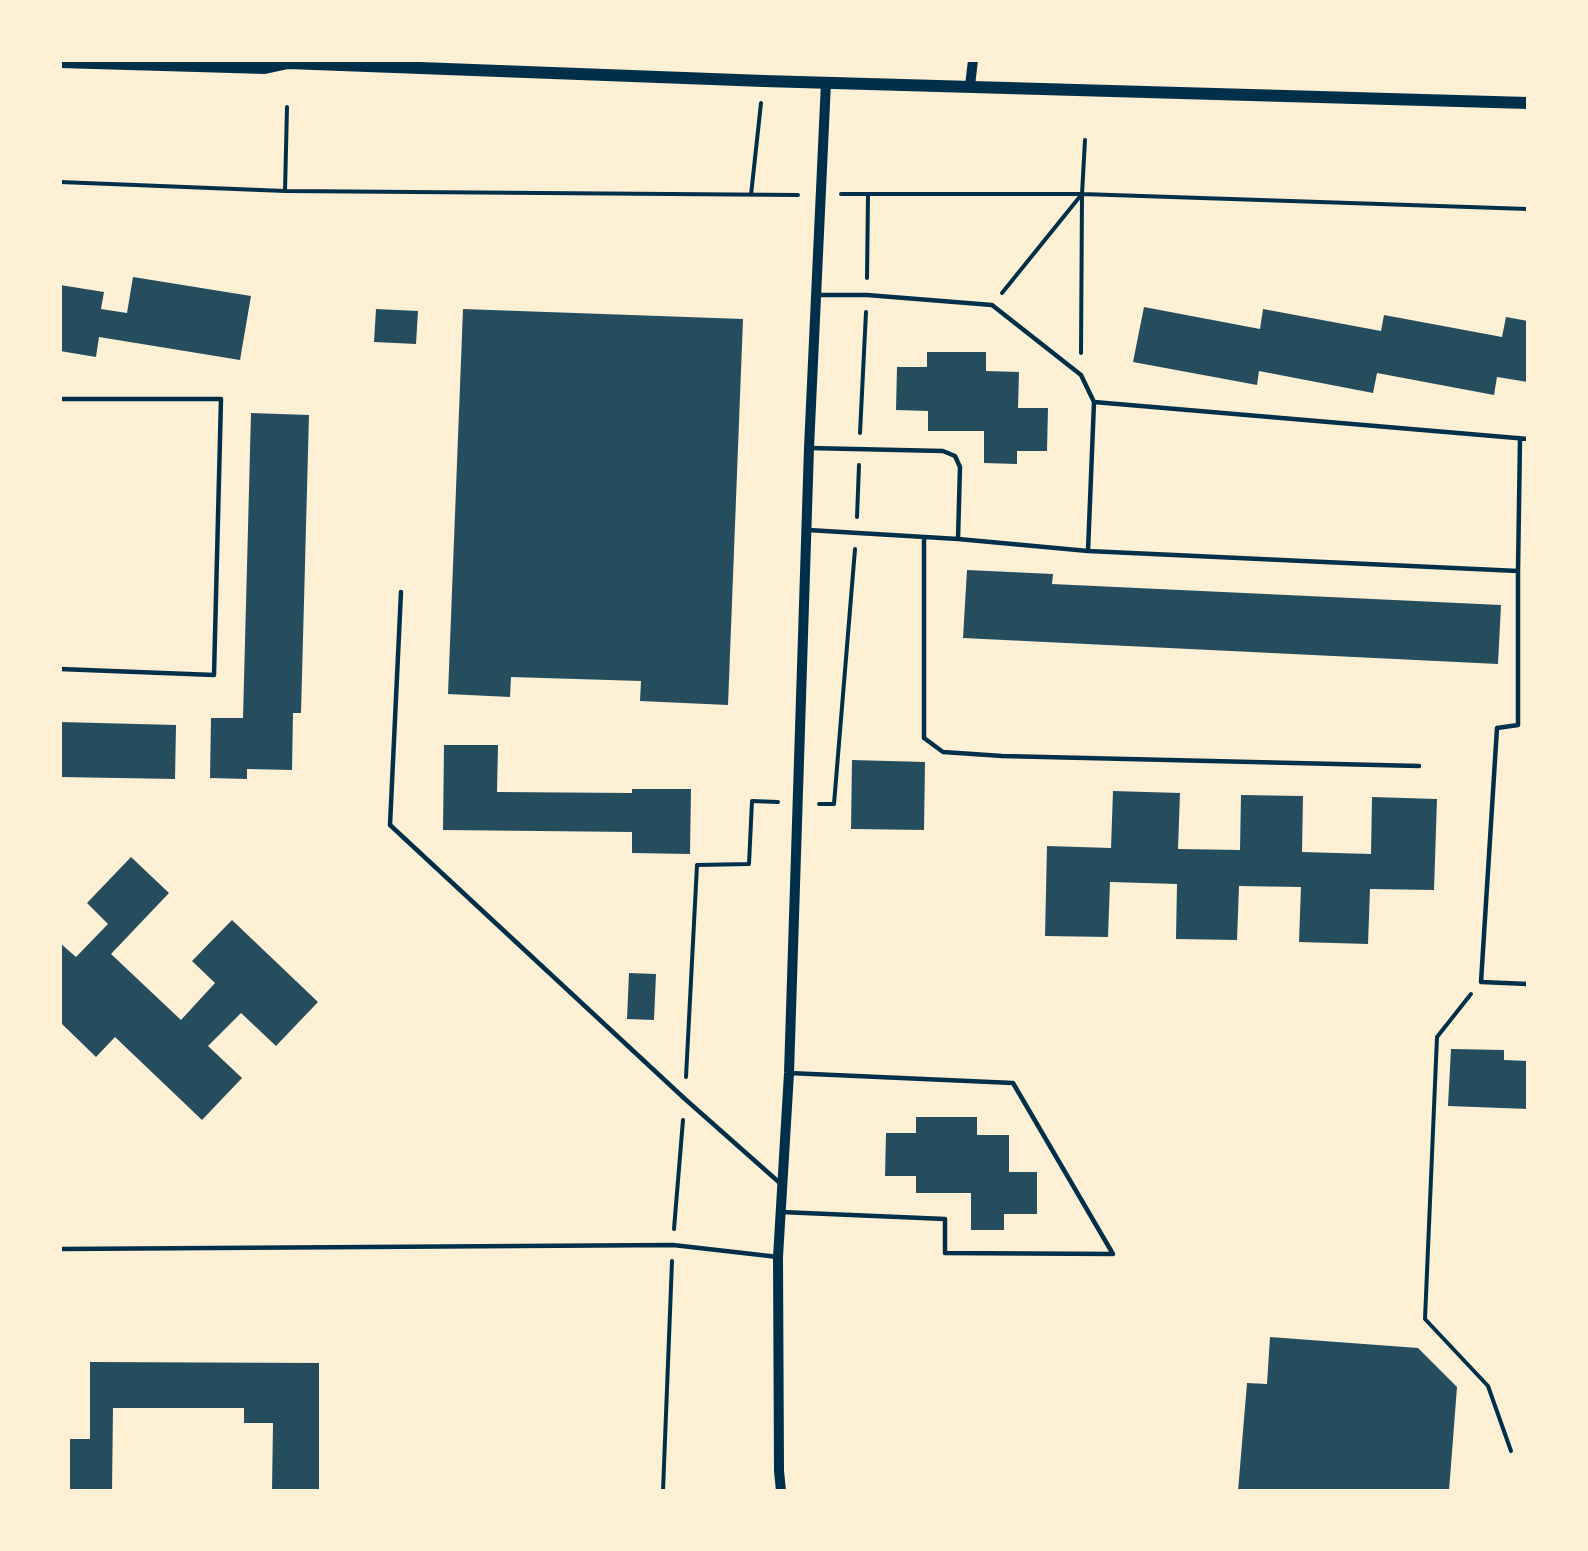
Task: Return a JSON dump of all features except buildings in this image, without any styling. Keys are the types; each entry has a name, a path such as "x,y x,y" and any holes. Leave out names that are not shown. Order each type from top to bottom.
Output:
{"main road":[{"path":"60,62 288,63 764,81 1528,103"}],"street":[{"path":"970,86 973,60"},
{"path":"781,1491 778,1257 789,1073 809,448 826,82"}],"lane":[{"path":"815,295 867,295 992,305 1081,375 1094,402 1088,550"},
{"path":"60,399 221,399 214,675 60,669"},
{"path":"1094,402 1528,439"},
{"path":"1520,439 1518,725 1497,728 1481,982 1528,984"},
{"path":"809,448 943,451 956,456 960,467 958,539"},
{"path":"808,530 1088,550 1518,571"},
{"path":"924,538 924,738 942,752 1002,756 1419,766"},
{"path":"401,592 390,825 685,1099 783,1186"},
{"path":"781,1212 945,1219 945,1253 1113,1254 1013,1083 789,1073"},
{"path":"60,1249 673,1245 778,1257"}],"path":[{"path":"751,195 764,81"},
{"path":"285,191 287,107"},
{"path":"1081,375 1082,194 1085,140"},
{"path":"60,182 285,191 798,195"},
{"path":"835,194 1082,194 1528,209"},
{"path":"992,305 1082,194"},
{"path":"663,1491 673,1245 685,1099 697,866 749,864 752,801 834,804 856,533 867,295 868,195"},
{"path":"1481,982 1437,1037 1425,1319 1488,1386 1511,1451"}]}
